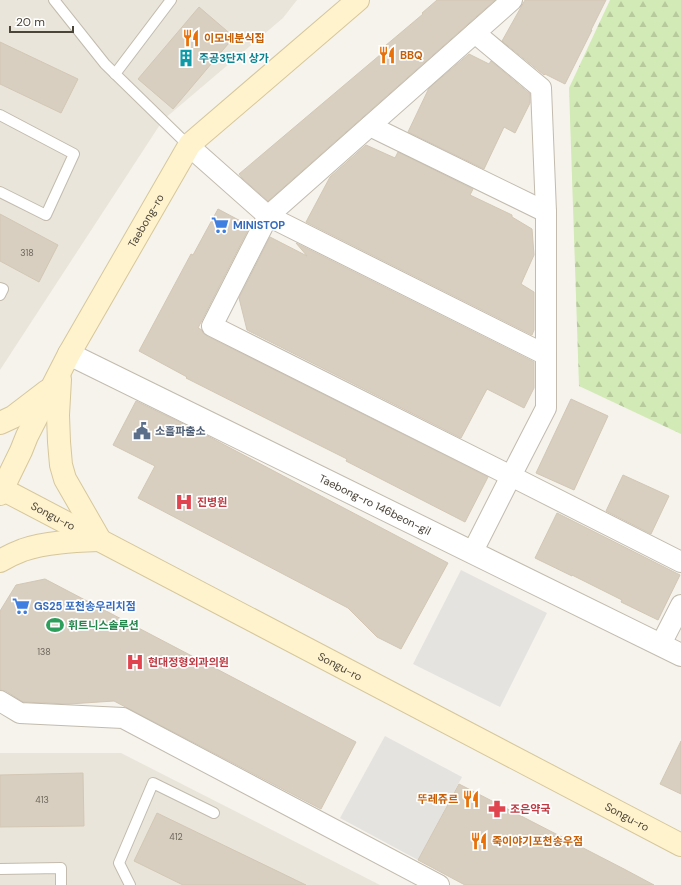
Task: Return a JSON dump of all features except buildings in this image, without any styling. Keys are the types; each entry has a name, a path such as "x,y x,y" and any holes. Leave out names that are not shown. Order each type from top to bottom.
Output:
{"main road":[{"name":"Taebong-ro","path":"1,490 61,371 189,146 358,0"},
{"path":"0,423 13,417 61,371"},
{"path":"0,561 23,550 37,547 63,542 100,540 65,479 61,465 58,415 61,371"},
{"name":"Songu-ro","path":"1,490 100,540 681,845"}],"street":[{"path":"512,0 268,216 212,326 681,562"},
{"path":"473,551 546,408 546,212 541,88 475,33"},
{"path":"370,126 546,212"},
{"path":"189,146 268,216 546,355"},
{"name":"Taebong-ro 146beon-gil","path":"61,371 473,551 681,654"},
{"path":"661,644 681,605"},
{"path":"0,701 20,713 123,718 439,885"}],"lane":[{"path":"54,0 105,64 189,146"},
{"path":"115,74 171,0"},
{"path":"0,115 74,154 46,215 0,192"},
{"path":"0,288 3,289 0,295"},
{"path":"130,885 119,863 153,783 214,813"},
{"path":"0,869 61,868 61,885"}],"shaded area":[{"path":"0,0 297,0 283,18 163,120 0,370"},
{"path":"461,570 547,613 500,707 413,664"},
{"path":"385,736 462,777 418,860 340,818"},
{"path":"0,753 121,753 380,885 0,885"}],"green space":[{"path":"610,0 681,0 681,434 579,386 569,88"}],"place":[{"name":"이모네분식집","path":"191,38"},
{"name":"BBQ","path":"387,55"},
{"name":"주공3단지 상가","path":"186,58"},
{"name":"MINISTOP","path":"220,225"},
{"name":"소흘파출소","path":"142,431"},
{"name":"진병원","path":"184,502"},
{"name":"GS25 포천송우리치점","path":"21,606"},
{"name":"휘트니스솔루션","path":"55,625"},
{"name":"현대정형외과의원","path":"135,662"},
{"name":"뚜레쥬르","path":"471,799"},
{"name":"조은약국","path":"497,809"},
{"name":"죽이야기포천송우점","path":"479,841"}]}
